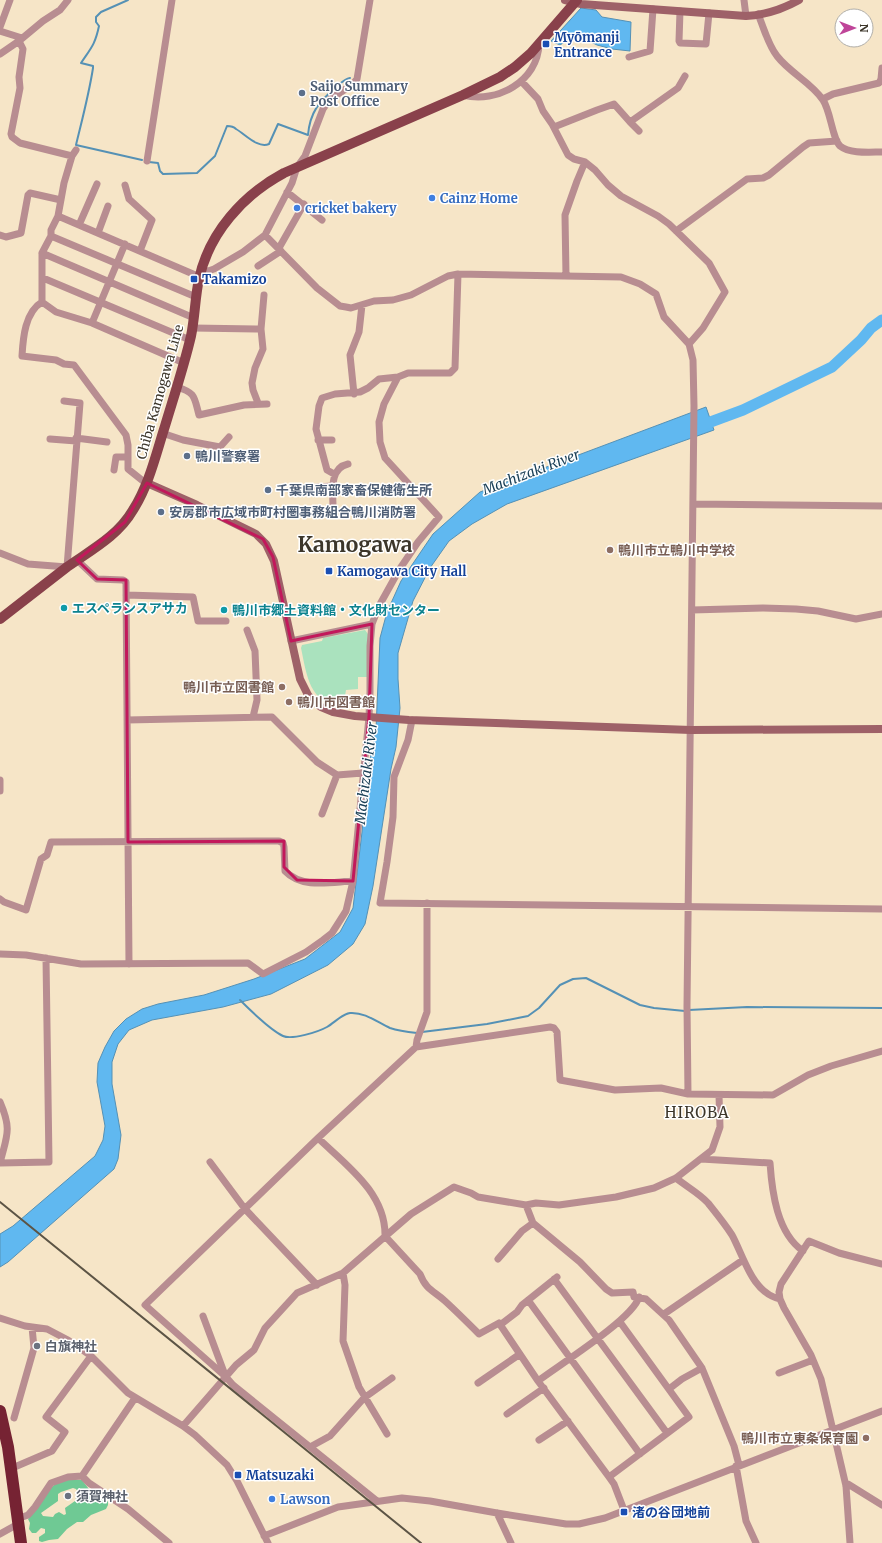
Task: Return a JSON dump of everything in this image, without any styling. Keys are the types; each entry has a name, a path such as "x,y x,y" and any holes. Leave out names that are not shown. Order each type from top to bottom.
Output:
{"highway":[{"path":"0,1411 6,1440 20,1543"}],"main road":[{"name":"Chiba Kamogawa Line","path":"0,619 77,560 106,540 125,522 134,510 147,482 184,363 190,340 201,274 211,247 235,211 256,190 297,167 463,95 509,71 522,61 539,44 572,1"}],"street":[{"path":"0,27 10,0"},
{"path":"0,54 60,10 68,0"},
{"path":"147,161 172,0"},
{"path":"58,216 140,251 201,274 214,269 243,252 265,235 287,192 297,167 305,156 323,109 330,100 353,84 357,79 370,0"},
{"path":"744,0 746,16"},
{"path":"572,1 746,16 781,9 799,0"},
{"path":"629,57 650,51 653,9"},
{"path":"680,11 680,43 706,44 709,13"},
{"path":"758,14 777,56 822,99 829,110 837,141 846,149 882,152"},
{"path":"0,31 21,40"},
{"path":"21,40 23,49 19,77 20,88 11,134 12,137 20,143 74,153 64,184 58,216 50,230 50,236 42,254 42,302 37,306 27,322 24,331 22,356 56,360 64,364 74,365 126,435 128,445 128,469 143,481 235,523 256,534 262,539 273,557 300,679 313,701 321,707 345,715 411,720 691,730 882,729"},
{"path":"463,95 475,97 488,96 508,90 522,82 538,56 539,44"},
{"path":"822,99 833,94 879,83 882,68"},
{"path":"630,122 678,88 685,76"},
{"path":"522,82 538,99 543,111 554,127 568,155 574,159 585,162 596,170 608,185 621,196 658,216 709,263 725,292 703,328 689,344"},
{"path":"554,127 614,104 639,131"},
{"path":"676,231 747,179 763,178 769,175 809,143 837,141"},
{"path":"566,276 565,215 585,162"},
{"path":"80,225 97,184"},
{"path":"125,185 129,199 152,220 140,251"},
{"path":"287,192 304,204 322,220"},
{"path":"0,235 6,237 21,233 28,195 30,193 61,200"},
{"path":"258,266 280,250 304,204"},
{"path":"98,233 108,206"},
{"path":"265,235 317,288 340,306 351,308 374,301 392,300 411,295 448,276 458,274 621,277 640,284 656,294 664,317 689,344 693,360 694,446 687,1006 688,1094"},
{"path":"50,236 196,297"},
{"path":"92,323 125,244"},
{"path":"42,254 109,282 193,323 261,329"},
{"path":"334,474 327,470 316,429 322,398 335,394 354,394 364,391 379,379 398,378 408,373 450,373 455,368 458,274"},
{"path":"43,278 190,340"},
{"path":"258,403 252,383 255,368 263,350 261,329 264,295"},
{"path":"42,302 56,312 92,323 184,363"},
{"path":"354,394 350,355 359,332 362,305"},
{"path":"0,954 46,958 81,964 248,963 262,974 306,952 332,933 346,911 353,881 370,717 370,646 372,624 379,606 400,570 418,542 439,517 392,466 382,450 379,432 380,414 398,378"},
{"path":"177,387 188,391 193,395 199,415 258,403 267,404"},
{"path":"0,553 28,564 68,567 76,440 80,402 64,401"},
{"path":"162,433 183,440 220,448 229,438"},
{"path":"50,439 107,442"},
{"path":"318,440 332,440"},
{"path":"114,470 116,457 127,456"},
{"path":"333,507 334,474 341,466 348,464"},
{"path":"316,487 333,486"},
{"path":"693,504 882,506"},
{"path":"77,560 97,579 123,580 126,582 129,964"},
{"path":"126,595 193,597 198,621 226,621"},
{"path":"692,610 763,608 818,611 856,619 882,614"},
{"path":"291,641 372,624"},
{"path":"247,630 255,651 257,700 253,717"},
{"path":"127,720 268,716 276,719 317,762 337,775 363,773"},
{"path":"411,720 408,740 394,777 393,817 380,903 882,909"},
{"path":"322,814 337,775"},
{"path":"0,780 0,791"},
{"path":"0,899 4,902 26,910 41,860 46,854 51,842 279,841 283,843 284,847 285,871 297,880 307,883 353,881"},
{"path":"377,1501 233,1385 226,1377 145,1305 416,1043 427,1012 427,903"},
{"path":"0,1102 7,1118 8,1129 0,1163 50,1162 46,958"},
{"path":"416,1043 550,1027 554,1028 557,1032 560,1080 615,1090 661,1088 688,1094 719,1095 773,1095 808,1075 831,1066 882,1051"},
{"path":"183,1426 236,1364 254,1350 265,1328 297,1293 343,1273 411,1214 454,1187 478,1197 526,1205 536,1203 559,1205 616,1197 654,1188 676,1178 712,1150 720,1127 719,1095"},
{"path":"318,1138 368,1187 378,1203 385,1225 385,1236 420,1274 427,1289 444,1300 479,1334 498,1323 500,1325 556,1278 597,1338 667,1433"},
{"path":"701,1159 770,1163 775,1204 785,1228 795,1245 803,1251"},
{"path":"210,1162 245,1209 317,1285"},
{"path":"676,1178 688,1188 701,1195 730,1233 756,1283 773,1297 780,1298"},
{"path":"526,1205 533,1223 580,1262 606,1289 612,1292 633,1292 634,1297 646,1299 664,1314 702,1368 734,1446 746,1521 756,1543"},
{"path":"498,1259 522,1231 533,1223"},
{"path":"850,1543 846,1486 821,1378 813,1360 784,1308 779,1292 782,1284 809,1241 839,1252 882,1264"},
{"path":"664,1314 743,1260"},
{"path":"343,1273 345,1286 343,1341 364,1398 387,1434"},
{"path":"538,1380 620,1322 637,1303 639,1297"},
{"path":"528,1300 640,1454"},
{"path":"203,1316 226,1377"},
{"path":"0,1318 56,1333 73,1343 91,1356 122,1388 135,1398 183,1426 213,1451 227,1465 237,1481 266,1540 338,1507 402,1498 572,1524 598,1520 882,1411"},
{"path":"609,1477 689,1417 620,1322"},
{"path":"500,1325 614,1484 624,1510"},
{"path":"14,1418 34,1348 32,1327"},
{"path":"478,1383 520,1354"},
{"path":"10,1469 52,1451 65,1432 46,1417 91,1356"},
{"path":"779,1373 813,1360"},
{"path":"669,1389 682,1379 702,1368"},
{"path":"310,1447 330,1436 364,1398 392,1378"},
{"path":"507,1414 544,1388"},
{"path":"82,1476 135,1398"},
{"path":"539,1440 568,1421"},
{"path":"0,1534 28,1514 35,1507 51,1483 68,1477 82,1476 89,1483 128,1509 169,1543"},
{"path":"846,1486 848,1484 882,1505"},
{"path":"497,1513 511,1543"}],"highlighted area":[{"path":"147,483 263,539 273,557 291,641 372,624 369,717 353,881 297,880 284,867 284,841 128,842 126,580 97,579 77,560 125,522"}],"green space":[{"path":"365,630 368,634 367,677 358,677 358,689 346,690 343,708 332,705 316,694 312,687 305,668 301,648 302,645 322,641 323,638"},
{"path":"68,1479 82,1480 92,1493 105,1498 108,1505 106,1509 91,1515 83,1522 77,1522 67,1529 58,1539 42,1542 39,1541 39,1537 45,1533 45,1529 41,1528 36,1533 32,1533 29,1529 30,1523 28,1519 56,1483","holes":["73,1488 78,1492 75,1501 65,1508 66,1514 64,1515 59,1512 53,1517 43,1516 41,1513 58,1501 58,1494"]}],"water":[{"path":"581,8 596,10 602,17 631,22 630,51 612,49 597,45 579,36 574,36 560,45 551,41"},
{"path":"706,407 714,430 507,504 472,524 449,541 430,568 413,601 398,653 400,708 396,747 391,769 373,886 365,924 353,944 328,965 271,994 223,1007 152,1020 129,1030 118,1044 112,1062 112,1084 121,1135 118,1159 114,1169 8,1262 0,1267 0,1234 13,1226 95,1156 103,1140 105,1126 97,1082 98,1063 114,1031 126,1019 142,1009 158,1004 204,995 254,979 305,959 340,932 353,908 368,770 376,729 380,638 387,612 401,581 433,534 480,492"}],"waterway":[{"path":"128,0 101,12 96,17 96,22 99,26 96,38 81,63 93,66 93,68 76,145 142,160"},
{"path":"149,162 158,163 160,171 163,174 197,173 215,156 227,126 231,126 256,143 265,145 269,144 278,124 308,135 311,120 316,108 329,93 346,79 350,78"},
{"name":"Machizaki River","path":"697,427 743,410 832,367 861,340 871,328 882,320"},
{"path":"422,1032 487,1024 528,1016 539,1008 560,985 573,979 586,978 640,1005 685,1011"},
{"path":"240,1000 260,1020 278,1033 287,1037 305,1035 318,1031 350,1013 361,1014 393,1029 417,1033"},
{"path":"689,1010 747,1007 882,1008"}],"railway":[{"path":"0,1202 421,1543"}],"place":[{"name":"Myōmanji Entrance","path":"546,44"},
{"name":"Saijo Summary Post Office","path":"302,93"},
{"name":"Cainz Home","path":"432,198"},
{"name":"cricket bakery","path":"297,208"},
{"name":"Takamizo","path":"194,279"},
{"name":"鴨川警察署","path":"187,456"},
{"name":"千葉県南部家畜保健衛生所","path":"268,490"},
{"name":"安房郡市広域市町村圏事務組合鴨川消防署","path":"161,512"},
{"name":"鴨川市立鴨川中学校","path":"610,550"},
{"name":"Kamogawa City Hall","path":"329,571"},
{"name":"エスペランスアサカ","path":"64,608"},
{"name":"鴨川市郷土資料館・文化財センター","path":"224,610"},
{"name":"鴨川市立図書館","path":"282,687"},
{"name":"鴨川市図書館","path":"289,702"},
{"name":"白旗神社","path":"37,1346"},
{"name":"鴨川市立東条保育園","path":"866,1438"},
{"name":"Matsuzaki","path":"238,1475"},
{"name":"須賀神社","path":"68,1496"},
{"name":"Lawson","path":"272,1499"},
{"name":"渚の谷団地前","path":"624,1512"}],"district":[{"name":"Kamogawa","path":"355,544"},
{"name":"HIROBA","path":"697,1112"}]}
